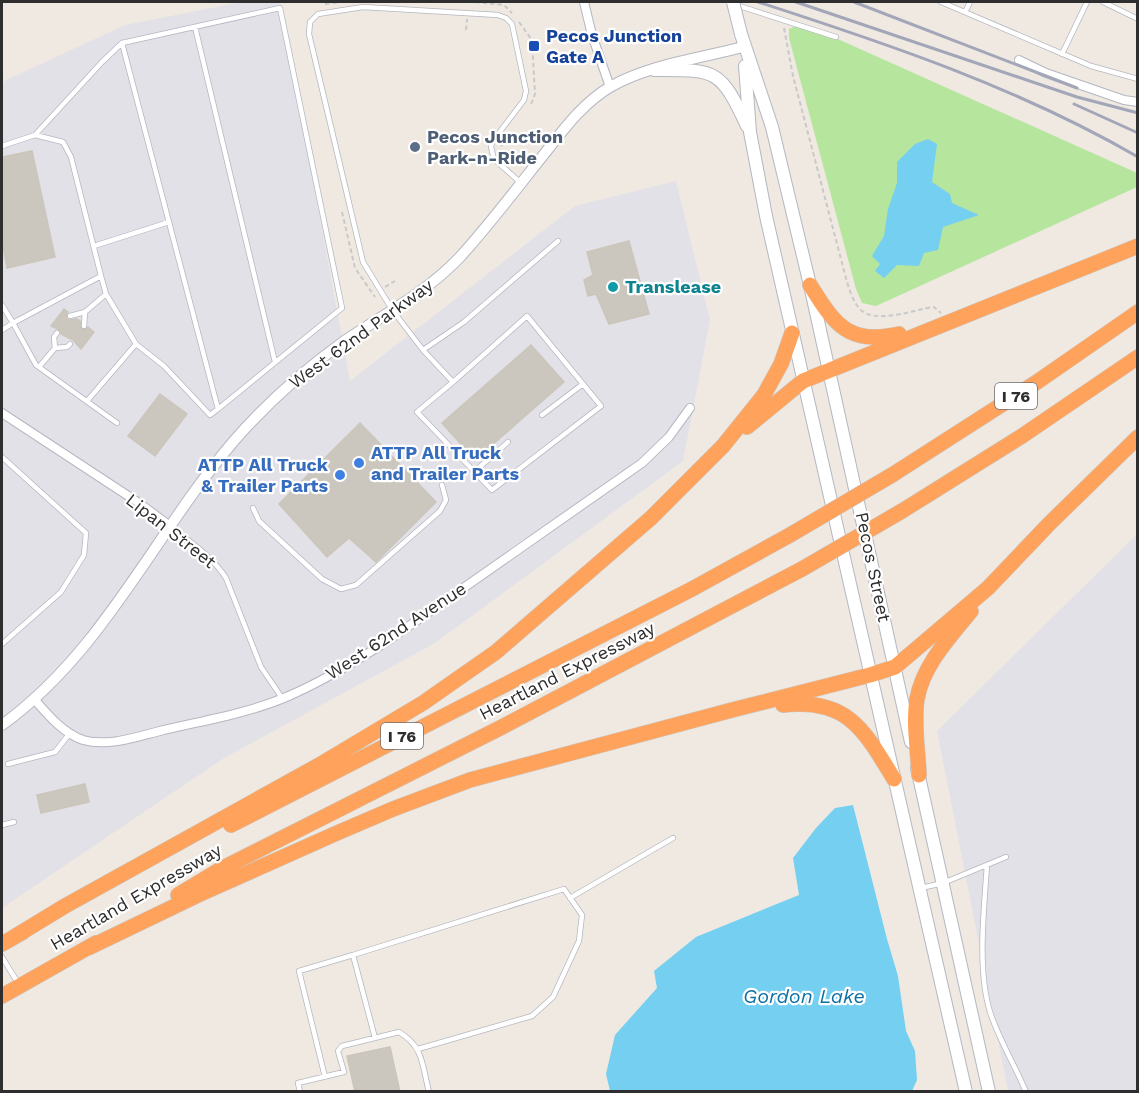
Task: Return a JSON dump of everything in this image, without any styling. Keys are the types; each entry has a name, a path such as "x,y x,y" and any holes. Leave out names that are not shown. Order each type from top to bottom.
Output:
{"highway":[{"path":"8,941 65,906 321,764 423,704 452,684 496,652 560,599 651,518 723,446 803,381 1137,246"},
{"path":"810,285 834,321 864,337 880,338 944,324"},
{"name":"Heartland Expressway","path":"8,941 592,640 790,535 892,475 1037,382 1137,312"},
{"path":"723,446 764,395 781,364 792,333"},
{"name":"Heartland Expressway","path":"2,996 221,869 502,727 802,569 902,511 1022,436 1137,357"},
{"path":"919,775 917,700 923,679 936,655 988,588 1137,437"},
{"path":"88,948 337,833 430,794 470,780 895,667 988,588"},
{"path":"732,710 798,703 814,704 834,710 859,726 894,779"}],"main road":[{"name":"Pecos Street","path":"734,2 742,41 750,132 766,216 966,1092"},
{"name":"Pecos Street","path":"742,41 772,127 810,285 989,1092"},
{"path":"654,70 696,70 713,75 735,99 750,132"}],"street":[{"path":"584,2 592,35 610,87"},
{"name":"West 62nd Parkway","path":"34,699 79,654 103,625 170,526 232,443 267,405 324,356 422,292 447,270 485,228 582,109 610,87 742,41"},
{"path":"1019,60 1046,73 1124,100 1137,102"},
{"name":"West 62nd Avenue","path":"34,699 53,720 70,733 91,742 116,741 231,714 282,699 324,680 354,662 642,463 669,437 690,408"},
{"name":"Lipan Street","path":"2,412 170,526"},
{"path":"2,725 34,699"}],"lane":[{"path":"728,2 836,37"},
{"path":"941,2 1091,66 1137,79"},
{"path":"965,12 970,2"},
{"path":"1062,54 1087,2"},
{"path":"1103,2 1137,19"},
{"path":"453,382 423,350 393,311 368,271 360,253 311,44 309,28 313,17 324,12 363,7 498,15 506,18 512,24 526,91 524,100 492,142 491,147 494,159 521,183"},
{"path":"2,146 35,135 122,43 280,8 342,308 210,415 164,366 136,344 106,294 71,157 63,142 35,135"},
{"path":"195,27 275,362"},
{"path":"122,43 218,409"},
{"path":"94,246 169,222"},
{"path":"423,350 464,322 558,241"},
{"path":"2,330 101,276"},
{"path":"70,316 85,312 106,294"},
{"path":"2,305 39,367 117,423"},
{"path":"84,326 85,312"},
{"path":"527,316 583,384 601,406 492,490 417,411 527,316"},
{"path":"55,348 54,337 57,333"},
{"path":"39,367 55,348 67,347 70,344"},
{"path":"87,401 136,344"},
{"path":"542,415 583,384"},
{"path":"474,472 508,442"},
{"path":"2,457 86,533 84,555 61,592 2,644"},
{"path":"253,508 260,521 322,579 340,589 356,585 440,511 446,500 442,485"},
{"name":"Lipan Street","path":"170,526 219,567 232,592 261,667 282,699"},
{"path":"8,764 55,752 70,733"},
{"path":"2,825 14,822"},
{"path":"570,898 673,838"},
{"path":"920,888 943,883 1006,857"},
{"path":"987,865 983,927 985,983 990,1011 1026,1092"},
{"path":"325,1077 299,971 564,889 582,915 579,940 553,998 532,1016 418,1049"},
{"path":"353,955 375,1038"},
{"path":"2,957 20,986"},
{"path":"300,1092 298,1083 344,1072 338,1051 342,1046 399,1032 411,1039 418,1049 429,1092"}],"path":[{"path":"782,20 793,76 847,282 854,300 860,310 867,314 882,316 934,307 944,324"},
{"path":"387,285 395,281"}],"shaded area":[{"path":"242,2 280,2 350,381 575,206 676,181 710,320 683,461 435,643 224,758 2,908 2,82 125,25"},
{"path":"1137,534 1137,1091 1008,1091 937,731"}],"green space":[{"path":"802,23 1137,173 1137,187 876,306 862,303 856,289 789,38 789,29"}],"water":[{"path":"928,139 937,144 932,182 950,194 952,203 979,215 943,227 938,250 924,253 919,266 897,265 884,278 875,271 880,264 872,256 884,236 888,209 897,183 897,162 915,144"},
{"name":"Gordon Lake","path":"853,805 898,976 906,1031 915,1051 917,1080 912,1091 610,1091 606,1074 615,1035 657,988 654,971 696,937 799,895 793,858 835,808"}],"building":[{"path":"32,151 55,257 7,268 2,241 2,157"},
{"name":"Translease","path":"629,241 649,314 609,324 596,294 588,296 584,280 593,275 587,252"},
{"path":"64,309 68,312 67,320 77,319 80,321 81,329 85,330 88,327 94,332 81,349 73,340 61,334 60,330 51,326"},
{"path":"531,345 564,382 475,460 442,423"},
{"path":"160,394 187,414 155,456 128,436"},
{"name":"ATTP All Truck and Trailer Parts","path":"360,423 436,502 376,562 349,538 327,557 279,504"},
{"path":"85,784 89,802 41,813 37,795"},
{"path":"390,1047 400,1092 355,1092 347,1056"}],"railway":[{"path":"758,2 952,69 1047,110 1138,157"},
{"path":"796,2 1077,97 1138,113"},
{"path":"854,2 1077,88"},
{"path":"1074,104 1138,133"}],"place":[{"name":"Pecos Junction Gate A","path":"534,46"},
{"name":"Pecos Junction Park-n-Ride","path":"415,147"},
{"name":"Translease","path":"613,287"},
{"name":"ATTP All Truck and Trailer Parts","path":"359,463"},
{"name":"ATTP All Truck & Trailer Parts","path":"340,475"}]}
